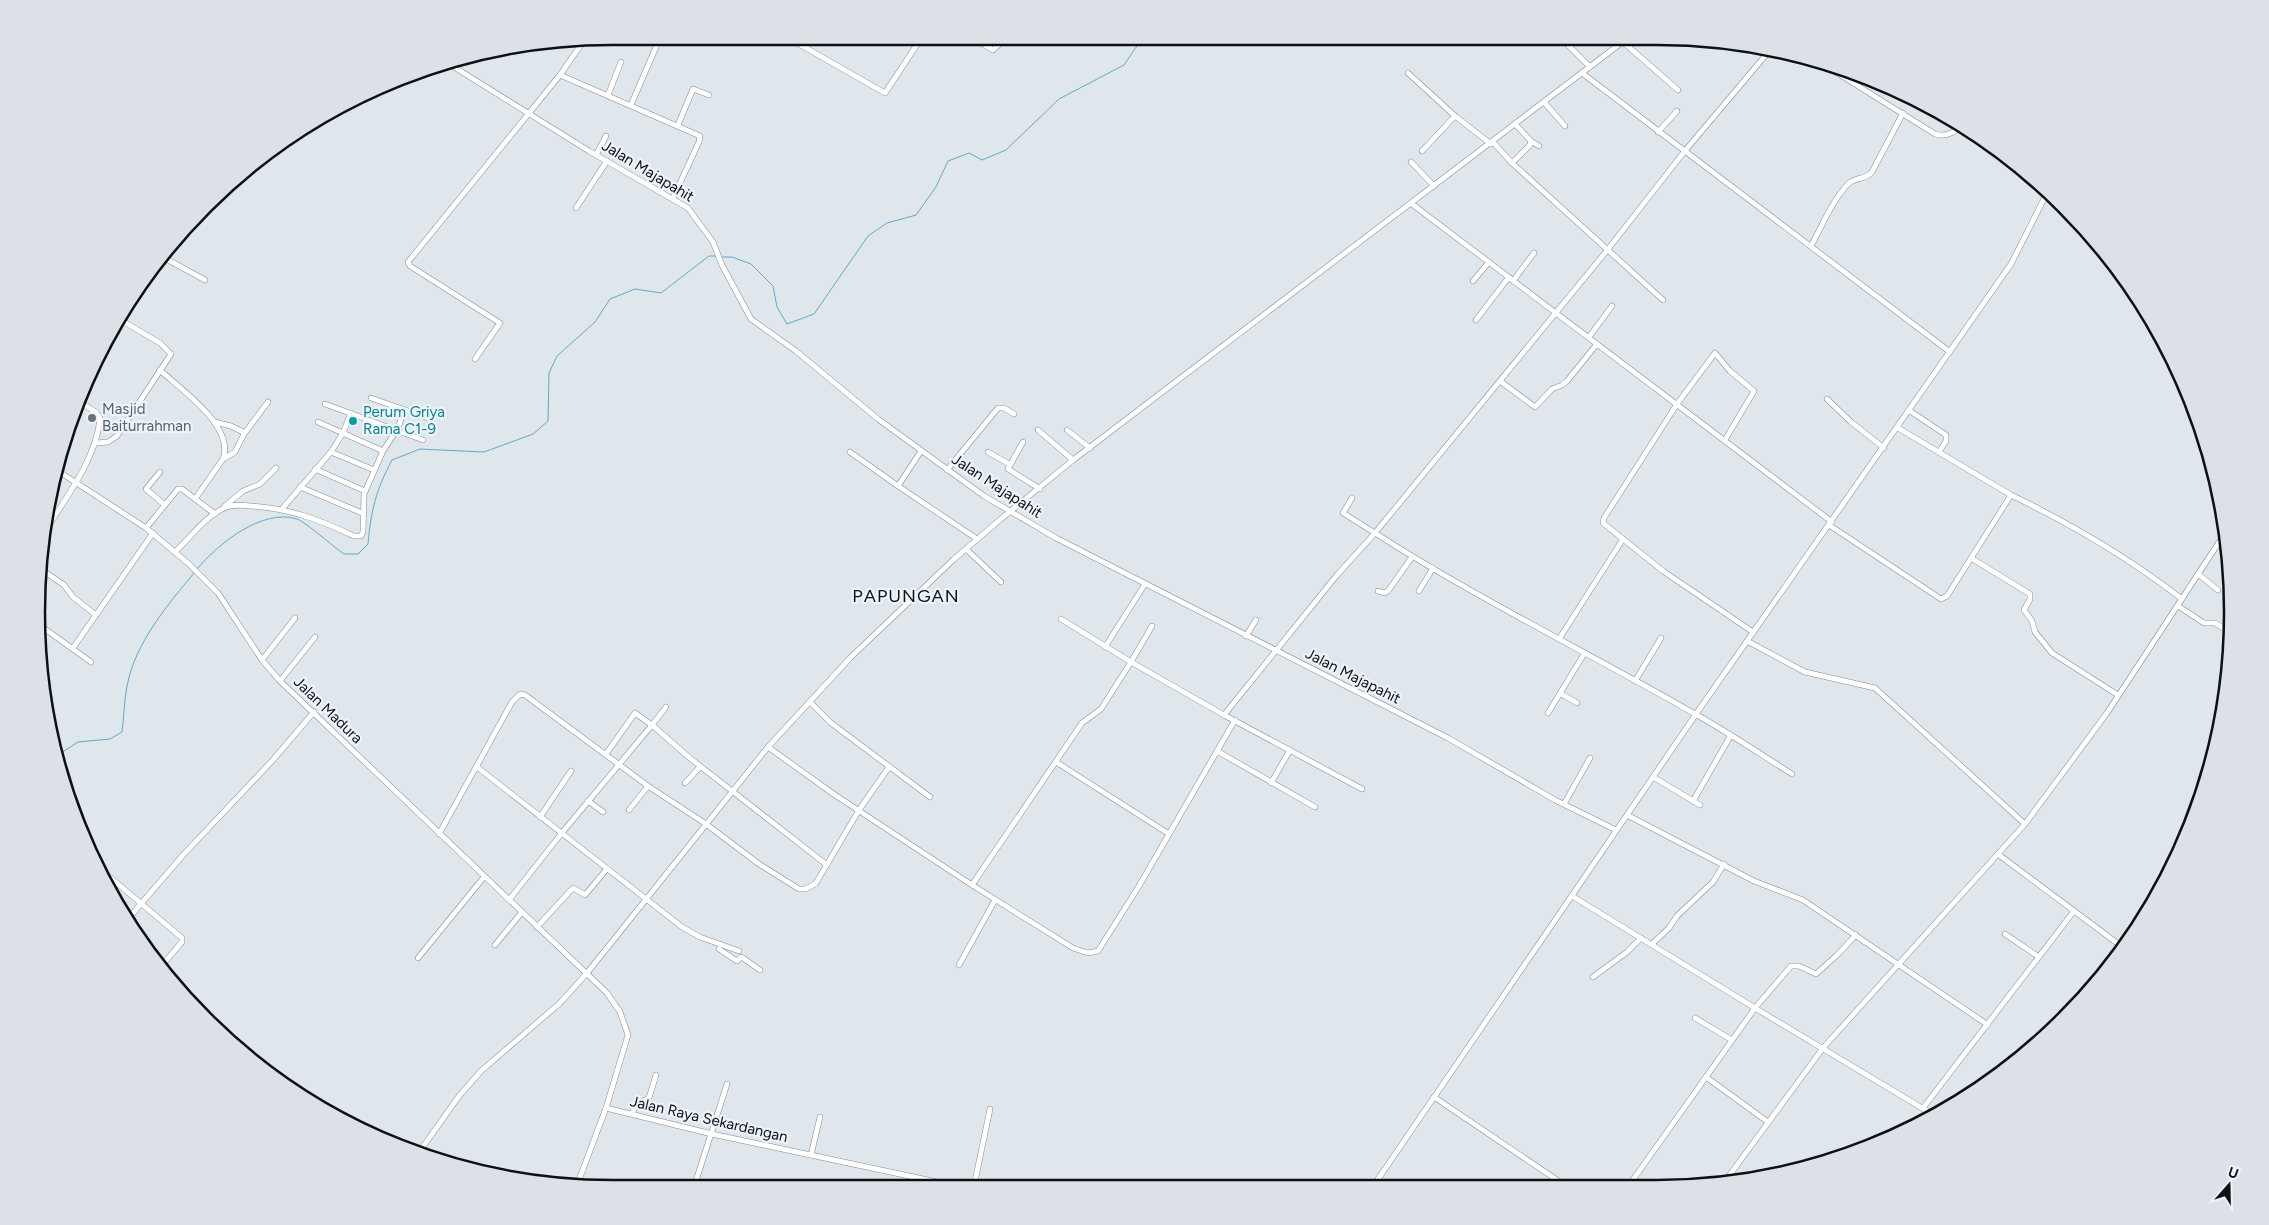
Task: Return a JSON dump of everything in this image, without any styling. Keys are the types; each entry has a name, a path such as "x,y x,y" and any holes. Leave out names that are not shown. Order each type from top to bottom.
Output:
{"street":[{"path":"799,45 885,93 917,45"},
{"path":"985,45 993,50 998,45"},
{"path":"423,1147 459,1096 481,1071 560,1003 587,973 768,747 888,620 977,539 1073,460 1620,45"},
{"path":"1627,45 1678,90"},
{"path":"475,359 500,323 417,270 408,262 560,75 580,46"},
{"path":"1568,46 1590,67"},
{"path":"631,106 656,47"},
{"path":"1224,715 1337,575 1375,533 1556,313 1684,152 1765,56"},
{"path":"608,95 621,62"},
{"name":"Jalan Majapahit","path":"455,67 596,155 673,198 693,213 713,242 722,264 751,319 807,360 856,402 984,496 1056,538 1448,738 1564,804 1616,830"},
{"path":"1408,73 1455,116 1492,143 1664,300"},
{"path":"1582,73 1950,352"},
{"path":"560,75 697,134 700,139 673,198"},
{"path":"1850,79 1940,136 1955,130"},
{"path":"678,125 693,89 709,95"},
{"path":"1544,102 1565,126"},
{"path":"1658,132 1677,111"},
{"path":"1810,246 1843,190 1853,180 1865,178 1872,172 1903,113"},
{"path":"1422,152 1455,116"},
{"path":"1515,124 1531,141 1540,146"},
{"path":"596,155 606,136"},
{"path":"1512,163 1530,145 1531,141"},
{"path":"576,208 607,161"},
{"path":"1411,162 1434,186"},
{"path":"1377,1180 1696,714 1910,411 2017,255 2044,198"},
{"path":"1412,204 1725,440 1830,524 1941,599 1947,596 2011,496"},
{"path":"1476,320 1534,254"},
{"path":"168,260 204,280"},
{"path":"1474,281 1489,262"},
{"path":"1588,337 1612,306"},
{"path":"97,443 108,442 117,436 171,352 125,323"},
{"path":"1500,381 1535,407 1552,389 1567,381 1597,344"},
{"path":"1725,440 1754,391 1730,370 1718,354 1713,354 1677,404 1604,518 1603,523 1663,571 1754,632"},
{"path":"160,370 215,421 245,433"},
{"path":"371,398 428,418"},
{"path":"1827,400 1884,448"},
{"path":"195,499 223,459 235,452 245,433 268,402"},
{"path":"325,404 396,432 422,440"},
{"path":"54,517 76,482 97,443 100,418 96,412 84,405"},
{"path":"947,470 998,408 1004,408 1014,414"},
{"path":"223,508 247,505 282,509 305,514 357,537 363,532 362,513 365,491 382,450 396,432 404,410"},
{"path":"1910,411 1946,435 1946,441 1939,452"},
{"path":"282,509 314,469 331,452 343,433 351,413"},
{"path":"215,421 225,447 223,459"},
{"path":"318,422 382,450"},
{"path":"1898,428 2011,496 2088,537 2150,574 2182,599"},
{"path":"1038,430 1073,460"},
{"path":"1067,430 1090,448"},
{"path":"1023,442 1009,464 1008,470 1040,488"},
{"path":"898,486 921,451"},
{"path":"331,452 374,470"},
{"path":"850,452 977,539"},
{"path":"988,452 1009,464"},
{"path":"175,552 215,514 243,491 260,484 276,468"},
{"path":"314,469 365,491"},
{"path":"160,472 146,489 165,505"},
{"name":"Jalan Madura","path":"62,474 146,528 189,564 218,593 262,660 280,681 508,900 587,973"},
{"path":"300,487 362,513"},
{"path":"146,528 178,489 215,514"},
{"path":"1352,498 1343,513 1412,557 1584,654 1696,714 1792,774"},
{"path":"73,648 153,533"},
{"path":"1559,639 1623,539"},
{"path":"1729,1175 1823,1048 2025,824 2118,695 2219,541"},
{"path":"966,549 1001,582"},
{"path":"1378,591 1384,593 1388,591 1412,557"},
{"path":"1971,558 2030,594 2030,599 2024,610 2032,621 2035,632 2052,653 2118,695"},
{"path":"1419,591 1433,568"},
{"path":"46,573 64,585 73,597 96,615"},
{"path":"2198,574 2218,590"},
{"path":"1105,647 1145,584"},
{"path":"2178,606 2204,623 2215,623 2224,628"},
{"path":"262,660 295,618"},
{"path":"1061,619 1105,647 1224,715 1362,789"},
{"path":"1246,636 1256,620"},
{"path":"972,885 1082,723 1101,709 1152,626"},
{"path":"45,629 91,662"},
{"path":"280,681 315,637"},
{"path":"1635,681 1661,638"},
{"path":"1747,641 1805,672 1875,688 2025,824"},
{"path":"1548,713 1584,654"},
{"path":"1560,693 1577,703"},
{"path":"439,834 512,702 520,694 525,695 620,763 648,786 706,824 758,864 799,889 806,889 816,883 859,810 889,767"},
{"path":"810,702 831,723 930,797"},
{"path":"508,900 666,708"},
{"path":"132,913 139,903 266,768 314,712"},
{"path":"606,754 635,713 652,725 700,767 826,865"},
{"path":"768,747 995,900 1073,948 1085,952 1096,952 1107,939 1235,720"},
{"path":"1693,801 1731,735"},
{"path":"1271,783 1290,750"},
{"path":"1217,751 1315,807"},
{"path":"1564,804 1590,758"},
{"path":"1056,762 1169,834"},
{"path":"477,767 644,900 700,937 739,951"},
{"path":"685,783 700,767"},
{"path":"540,817 570,771"},
{"path":"1653,777 1700,805"},
{"path":"628,810 648,786"},
{"path":"588,801 603,812"},
{"path":"1627,815 1754,881 1803,900 1988,1025"},
{"path":"1999,855 2117,943"},
{"path":"1652,944 1670,928 1677,916 1713,882 1724,864"},
{"path":"537,927 573,888 585,894 606,870"},
{"path":"418,958 484,877"},
{"path":"113,880 183,940 165,962"},
{"path":"1572,896 1927,1111"},
{"path":"959,964 995,900"},
{"path":"1923,1108 2074,911"},
{"path":"495,946 522,912"},
{"path":"2005,934 2039,957"},
{"path":"1633,1180 1755,1008 1791,966 1799,966 1816,974 1856,935"},
{"path":"1593,977 1627,952 1641,938"},
{"path":"719,949 737,961 743,958 760,970"},
{"name":"Jalan Raya Sekardangan","path":"587,973 607,993 620,1012 628,1035 606,1108 712,1134 925,1180"},
{"path":"1695,1018 1732,1040"},
{"path":"632,1114 636,1105 649,1098 656,1075"},
{"path":"1706,1077 1768,1122"},
{"path":"696,1180 727,1084"},
{"path":"1434,1097 1556,1180"},
{"path":"579,1179 606,1108"},
{"path":"975,1180 990,1109"},
{"path":"811,1155 820,1116"}],"waterway":[{"path":"720,257 732,257 751,264 773,286 777,307 787,324 814,314 868,236 887,223 916,215 936,187 948,161 969,153 982,160 1006,150 1059,99 1124,65 1138,45"},
{"path":"197,569 217,549 242,530 256,523 284,517 301,521 344,554 358,554 368,544 375,500 392,460 420,449 484,452 533,434 548,421 549,373 557,356 595,322 610,299 635,289 661,293 709,256 716,256"},
{"path":"62,752 78,742 110,739 122,732 127,686 137,655 154,625 195,572"}],"place":[{"name":"Masjid Baiturrahman","path":"92,418"},
{"name":"Perum Griya Rama C1-9","path":"353,421"}],"district":[{"name":"PAPUNGAN","path":"906,596"}]}
